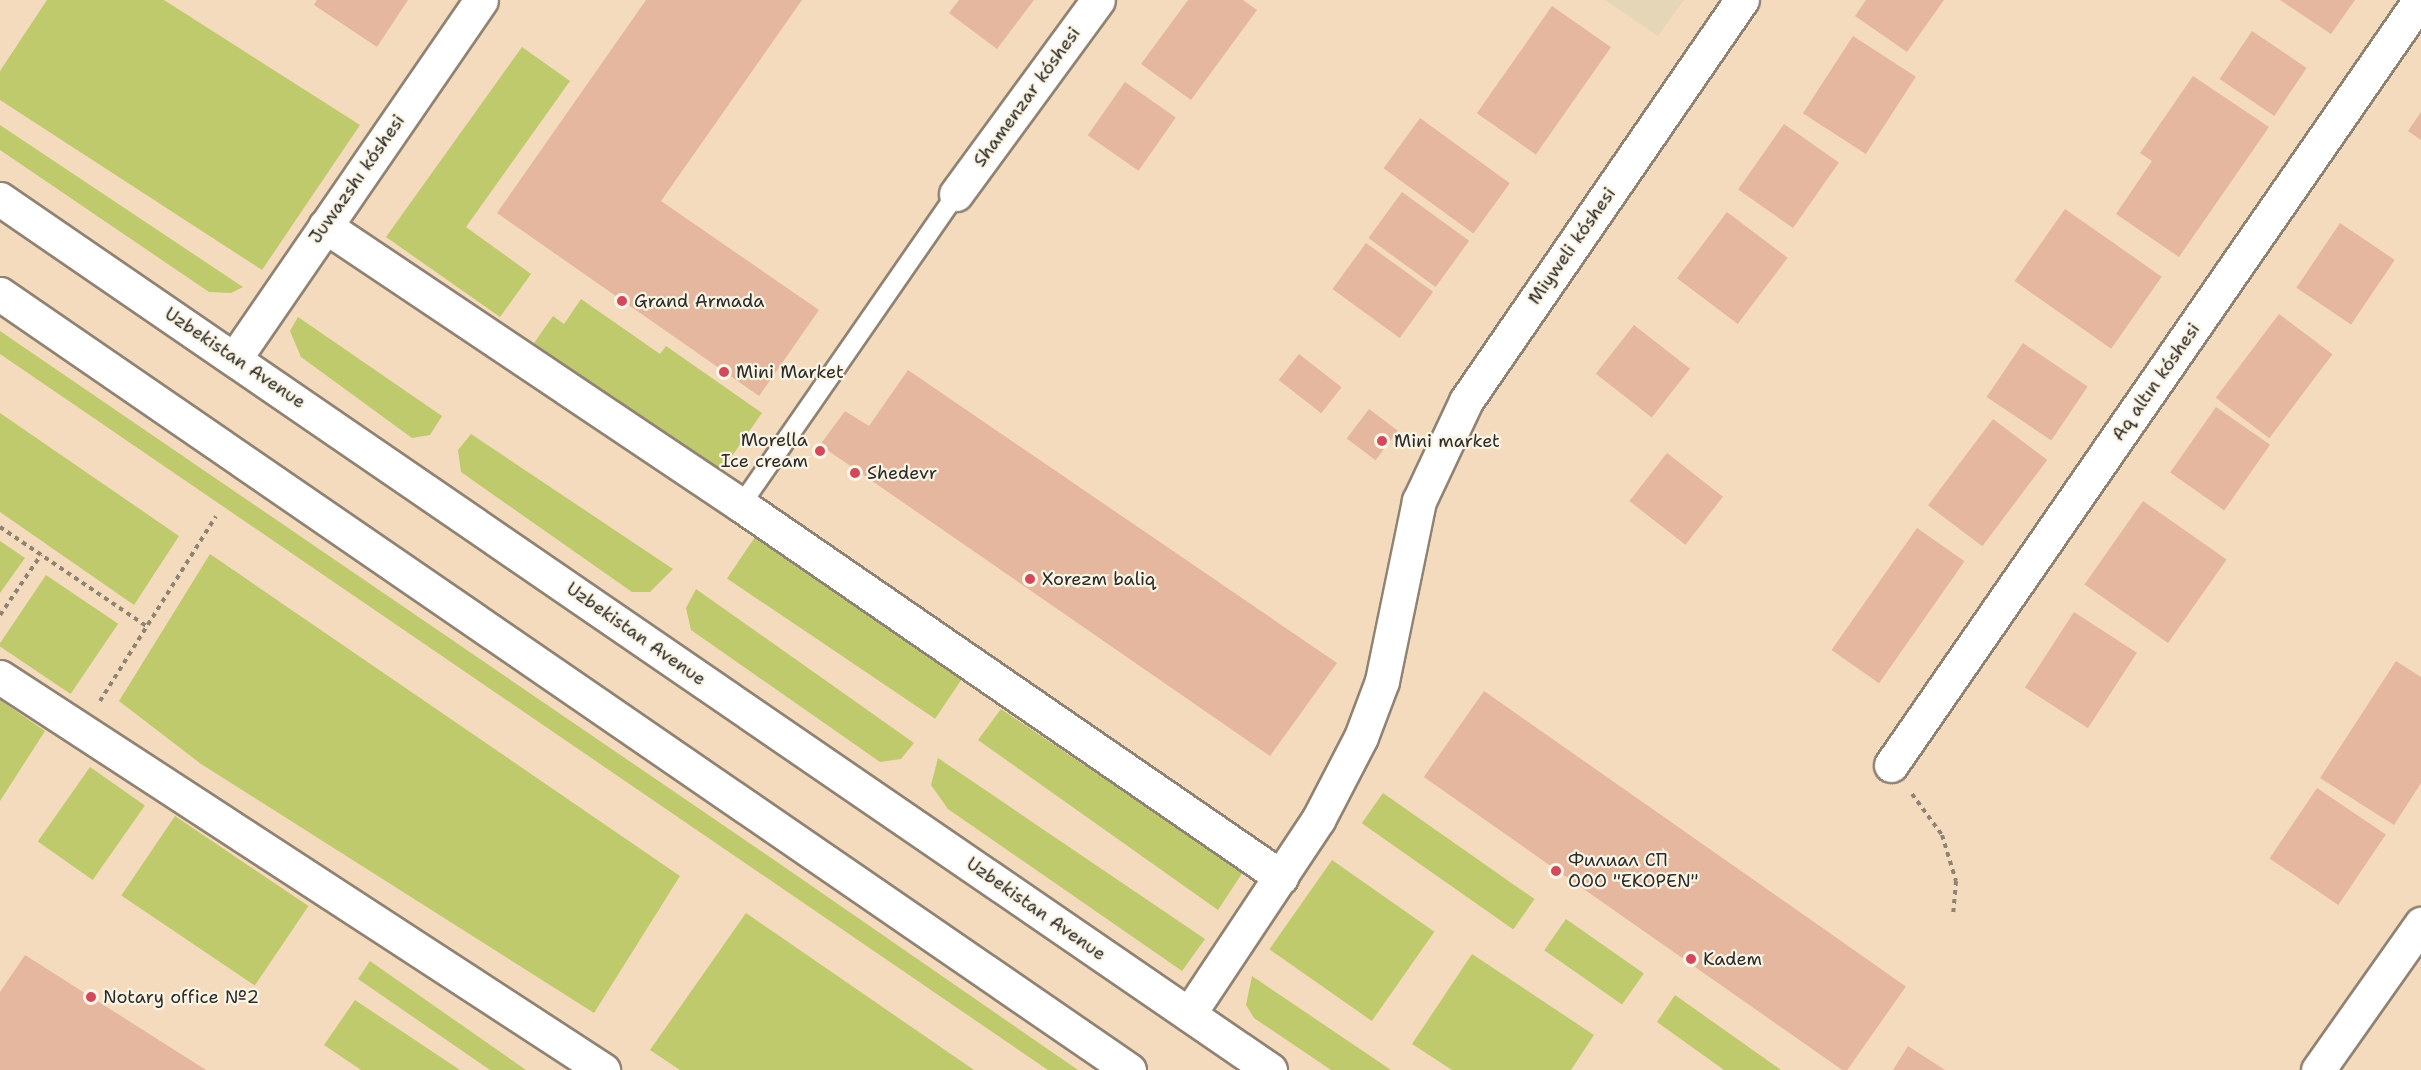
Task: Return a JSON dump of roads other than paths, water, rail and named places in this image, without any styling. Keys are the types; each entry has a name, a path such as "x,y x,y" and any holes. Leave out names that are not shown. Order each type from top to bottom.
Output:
{"street":[{"name":"Juwazshı kóshesi","path":"235,358 480,0"},
{"name":"Shamenzar kóshesi","path":"956,194 1098,0"},
{"name":"Miyweli kóshesi","path":"1189,1014 1324,810 1361,737 1382,681 1419,501 1466,400 1742,0"},
{"name":"Aq altın kóshesi","path":"1891,765 2420,0"},
{"name":"Uzbekistan Avenue","path":"0,199 1270,1070"},
{"path":"325,226 741,505 1281,877"},
{"path":"0,294 1129,1070"},
{"path":"0,676 602,1070"},
{"path":"2319,1070 2421,924"}],"lane":[{"path":"741,505 956,194"}],"place":[{"name":"Grand Armada","path":"622,301"},
{"name":"Mini Market","path":"724,372"},
{"name":"Mini market","path":"1382,441"},
{"name":"Morella Ice cream","path":"820,451"},
{"name":"Shedevr","path":"855,473"},
{"name":"Xorezm baliq","path":"1030,579"},
{"name":"Филиал СП OOO \"EKOPEN\"","path":"1556,871"},
{"name":"Kadem","path":"1691,959"},
{"name":"Notary office №2","path":"91,997"}]}
